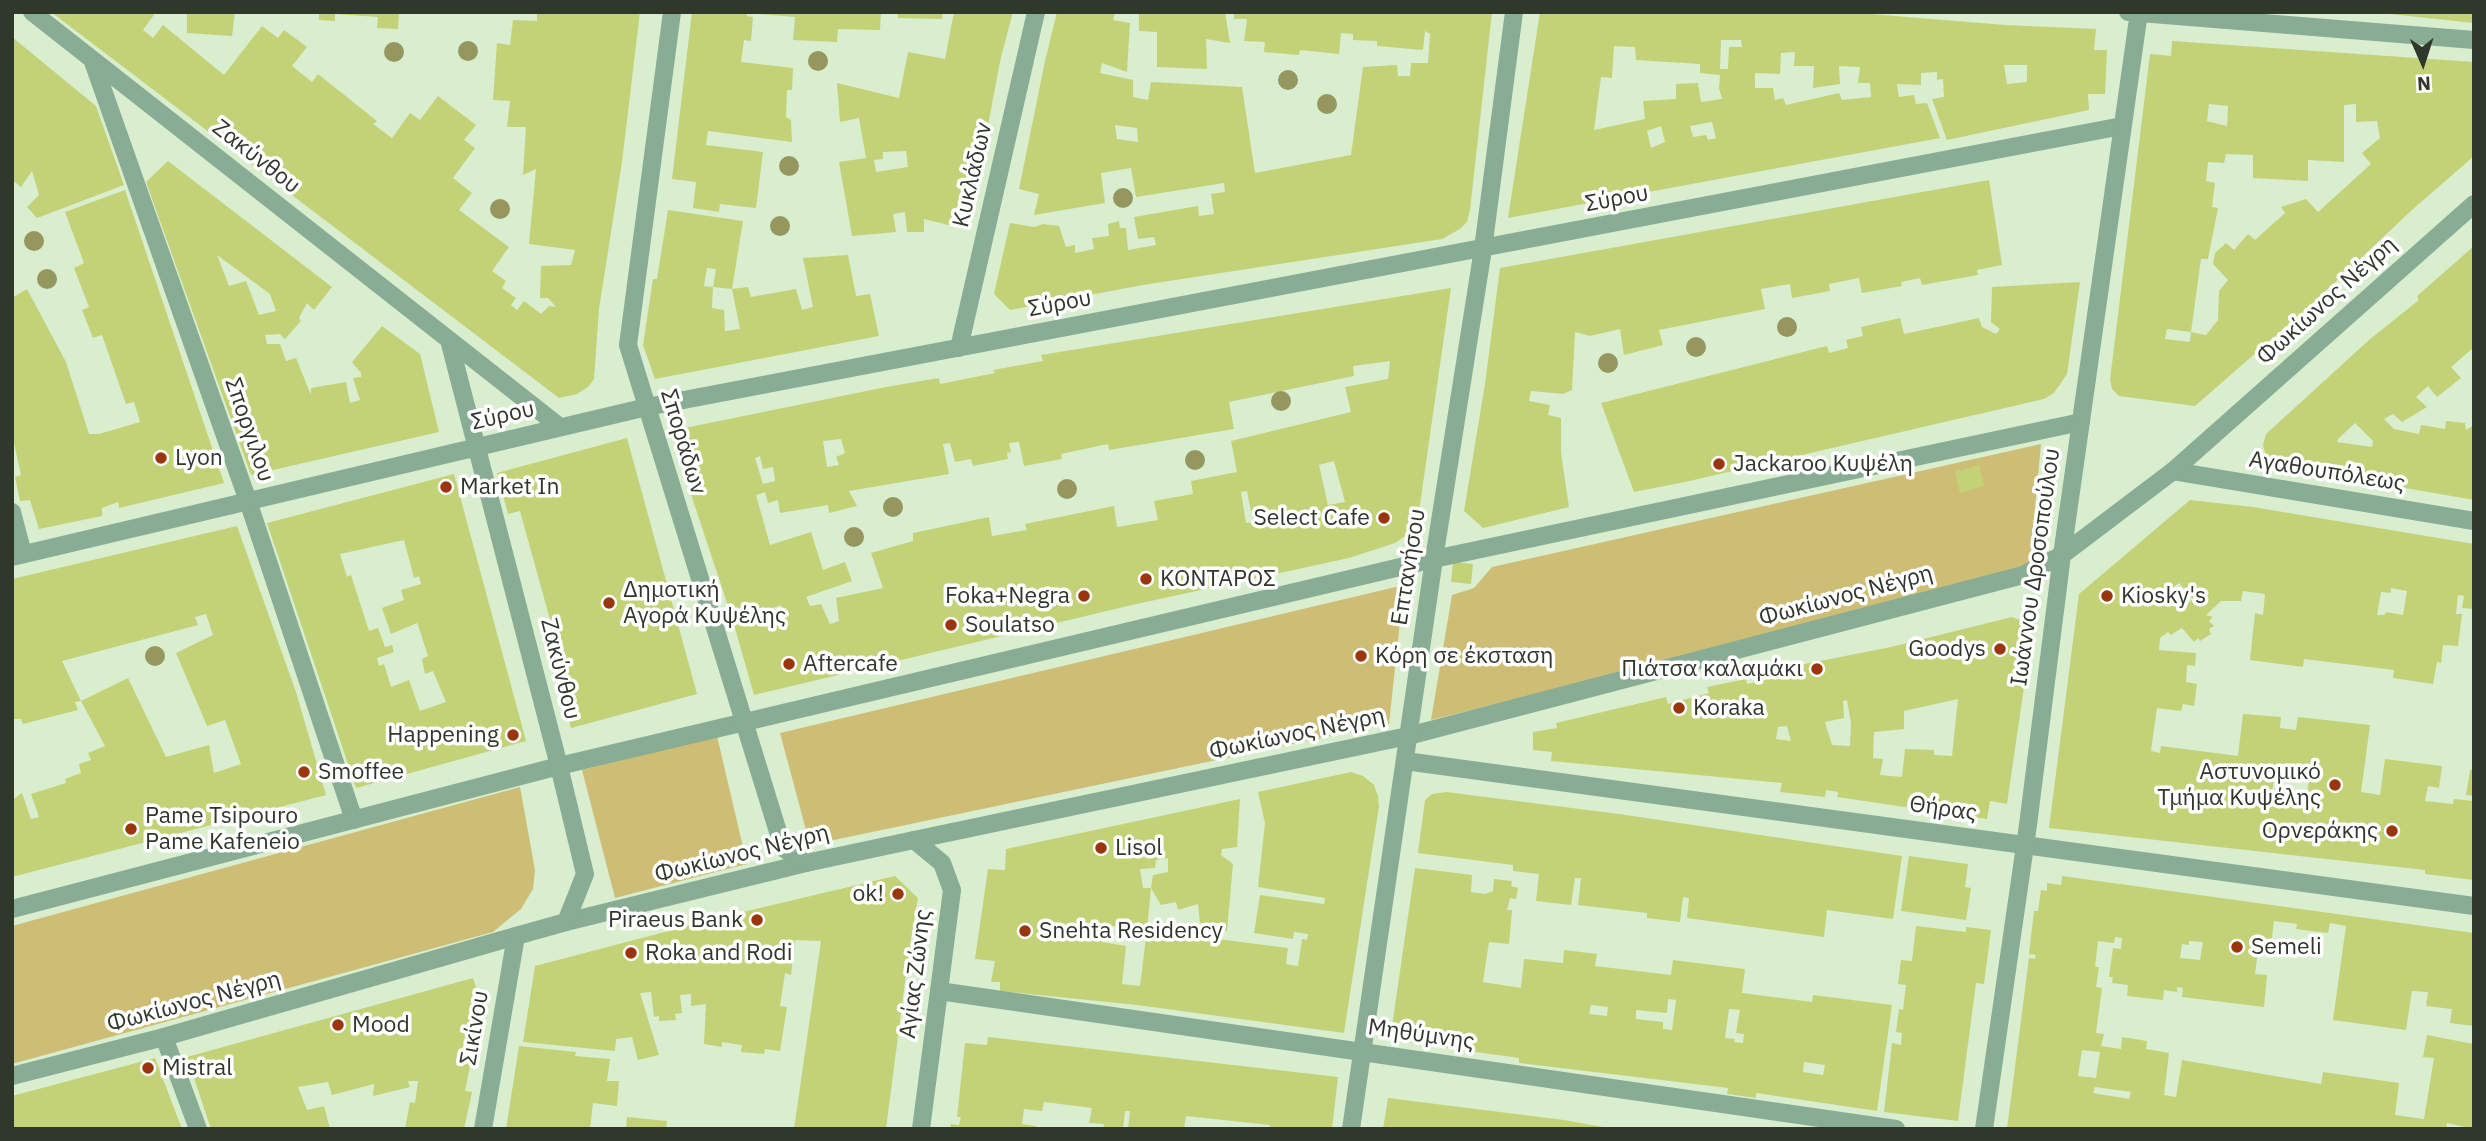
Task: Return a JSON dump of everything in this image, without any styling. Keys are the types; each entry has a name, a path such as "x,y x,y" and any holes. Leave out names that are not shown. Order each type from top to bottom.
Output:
{"street":[{"name":"Ζακύνθου","path":"32,12 560,427"},
{"name":"Σποράδων","path":"671,12 628,345 783,848 806,863"},
{"name":"Κυκλάδων","path":"959,348 1036,12"},
{"name":"Επτανήσου","path":"1351,1129 1482,249 1514,12"},
{"path":"2135,13 2474,40"},
{"name":"Ιωάννου Δροσοπούλου","path":"1984,1129 2025,845 2135,13"},
{"name":"Σποργιλου","path":"92,59 248,501 354,820"},
{"name":"Σύρου","path":"18,556 646,407 2122,126"},
{"name":"Φωκίωνος Νέγρη","path":"12,1076 164,1037 566,922 806,863 1409,736 2023,575 2062,555 2173,471 2474,204"},
{"name":"Ζακύνθου","path":"449,340 585,874 566,922"},
{"path":"12,909 559,766 1434,559 2081,422"},
{"name":"Αγαθουπόλεως","path":"2173,471 2474,521"},
{"path":"12,512 18,556"},
{"name":"Θήρας","path":"1405,761 2474,906"},
{"name":"Αγίας Ζώνης","path":"914,840 942,863 952,890 920,1129"},
{"name":"Σικίνου","path":"483,1129 516,936"},
{"name":"Μηθύμνης","path":"939,990 1896,1129"},
{"path":"164,1037 198,1129"}],"shaded area":[{"path":"2041,444 2029,572 1431,720 1452,595 1474,588 1492,567"},
{"path":"1404,585 1389,724 810,845 780,733"},
{"path":"717,736 747,864 615,898 582,770"},
{"path":"520,787 535,870 533,889 521,909 493,932 12,1064 12,926"}],"building":[{"path":"51,12 156,12 143,30 153,38 163,25 224,75 262,26 278,38 284,30 307,47 292,66 312,82 318,74 377,121 373,124 392,138 410,113 420,120 438,96 476,125 464,140 475,148 453,178 472,193 459,210 509,247 492,271 506,281 502,288 516,298 511,305 517,310 524,301 541,314 549,306 556,307 548,298 540,298 541,266 571,265 575,250 529,244 536,169 523,175 526,127 507,127 510,101 493,100 497,43 510,45 513,20 537,21 537,12 640,12 622,162 599,309 594,379 577,394 559,398"},
{"path":"187,12 235,12 232,36 187,33"},
{"path":"319,12 399,12 398,29 377,28 378,17 335,14 335,21 319,20"},
{"path":"692,12 747,12 747,16 753,17 751,41 744,40 741,62 793,68 792,90 787,90 786,117 791,120 792,142 708,131 706,145 763,152 756,208 720,204 719,212 693,208 696,182 672,179"},
{"path":"759,12 881,12 880,30 838,29 837,42 793,40 795,17"},
{"path":"897,12 943,12 942,19 898,18"},
{"path":"954,12 1013,12 1001,57 968,230 924,219 924,232 907,232 905,212 893,214 896,232 852,236 839,162 866,158 859,118 840,122 837,83 899,98 908,52 945,59","holes":["906,151 908,167 876,172 874,160 883,159 883,152"]},
{"path":"1057,12 1115,12 1113,20 1130,23 1127,72 1102,63 1100,73 1133,80 1133,97 1148,100 1151,82 1242,87 1255,173 1351,155 1363,67 1397,65 1398,76 1410,76 1411,63 1428,63 1430,34 1425,31 1423,50 1377,46 1377,41 1353,40 1353,34 1341,33 1339,54 1300,50 1299,55 1264,52 1265,42 1244,41 1247,19 1234,19 1234,12 1492,12 1467,222 1442,239 1143,285 1010,310 994,294 1010,223 1034,227 1043,224 1059,226 1066,247 1075,245 1075,253 1094,249 1092,238 1109,236 1108,224 1119,221 1120,228 1126,228 1128,250 1156,245 1154,237 1138,239 1134,217 1198,206 1199,216 1214,214 1211,194 1225,192 1224,183 1136,197 1131,168 1101,173 1105,203 1034,215 1039,194 1019,189","holes":["1115,125 1137,128 1138,142 1117,139"]},
{"path":"1139,12 1225,12 1230,43 1206,39 1207,69 1157,67 1157,32 1139,31"},
{"path":"1540,12 1846,12 2005,25 2096,29 2094,50 2107,50 2105,94 2088,94 2089,110 1947,140 1932,99 1944,97 1943,79 1937,80 1937,72 1921,73 1921,85 1897,84 1899,97 1914,95 1916,104 1927,103 1940,138 1508,218","holes":["1721,40 1741,40 1742,47 1729,47 1728,69 1720,69","1614,46 1635,47 1636,60 1700,64 1700,73 1720,75 1722,99 1701,102 1698,83 1676,84 1676,99 1643,101 1645,119 1594,130 1601,77 1612,78","1795,52 1794,66 1814,66 1813,88 1840,84 1839,66 1860,67 1858,83 1870,83 1871,97 1842,100 1839,93 1786,105 1783,98 1775,100 1773,88 1755,88 1755,73 1780,74 1781,53","2004,65 2027,65 2027,82 2007,84","1712,122 1716,138 1708,140 1706,135 1693,137 1690,126","1661,126 1665,142 1651,148 1647,131"]},
{"path":"2474,12 2474,23 2390,14"},
{"path":"12,37 96,106 124,185 37,218 27,207 39,195 32,171 21,187 12,180"},
{"path":"2172,41 2474,62 2474,156 2195,406 2119,396 2112,389 2110,380 2150,54 2171,56","holes":["2209,104 2228,106 2227,126 2207,121","2356,104 2356,122 2377,121 2380,138 2362,153 2371,164 2318,212 2306,199 2281,207 2285,213 2255,240 2248,234 2234,250 2226,243 2215,253 2213,264 2228,280 2219,291 2218,320 2206,335 2191,332 2201,259 2208,259 2218,208 2212,207 2215,183 2206,181 2208,162 2224,163 2226,154 2253,155 2253,178 2308,181 2308,160 2344,162 2344,105","2167,329 2191,332 2190,342 2165,339"]},
{"path":"168,161 332,287 314,310 307,303 299,318 301,321 285,339 280,334 265,335 267,344 280,344 286,361 296,358 311,395 311,388 346,382 350,403 360,400 353,378 361,377 361,373 352,362 382,326 420,354 439,432 251,475 146,182","holes":["217,255 270,294 276,311 259,315 246,281 229,286"]},
{"path":"1989,180 2002,265 1977,270 1978,275 1922,285 1920,278 1901,282 1902,286 1862,293 1859,278 1829,284 1830,291 1792,298 1790,284 1761,289 1765,309 1659,330 1663,345 1624,355 1620,329 1590,336 1575,332 1572,390 1563,394 1531,391 1529,401 1550,405 1548,415 1561,418 1561,453 1569,507 1483,528 1464,511 1485,384 1500,268"},
{"path":"125,190 224,483 119,508 118,502 102,508 102,516 39,529 30,500 20,501 15,477 21,475 12,434 12,298 27,289 66,362 89,434 99,434 140,422 134,402 126,404 102,335 93,338 82,310 89,307 74,268 84,263 65,212"},
{"path":"668,210 743,221 732,289 748,287 751,297 796,289 802,310 813,307 803,258 848,255 856,296 870,294 879,336 655,379 643,345 653,279 657,279","holes":["707,268 716,269 713,287 704,286","713,287 732,289 740,329 725,331 724,310 712,308"]},
{"path":"2474,246 2474,347 2451,367 2461,378 2437,397 2428,386 2416,397 2427,407 2402,422 2393,414 2384,419 2394,429 2419,434 2421,425 2445,429 2446,421 2465,423 2466,430 2474,425 2474,500 2273,465 2266,457 2263,445 2266,434 2369,340 2419,300 2417,296","holes":["2355,423 2373,441 2372,447 2337,442"]},
{"path":"2080,282 2067,374 2054,393 2044,399 1634,492 1601,403 1827,346 1829,353 1848,348 1846,340 1863,336 1861,327 1900,318 1904,334 1979,318 1982,327 1996,334 2000,329 1991,322 1992,287"},
{"path":"1451,288 1419,512 1407,535 1395,543 1349,558 1132,605 754,695 733,621 670,431 886,387 939,378 940,384 995,373 993,370 1043,361 1041,355","holes":["1390,361 1388,379 1345,387 1351,412 1231,441 1237,472 1191,481 1193,494 1154,501 1158,520 1117,527 1114,506 1025,524 1027,530 992,536 989,517 913,533 913,541 871,553 883,588 836,598 839,621 830,624 821,604 810,606 806,597 852,581 845,562 823,570 811,532 770,545 756,495 765,492 768,503 778,500 780,513 828,505 829,513 857,506 849,491 949,474 943,444 950,443 955,462 971,459 973,466 1008,459 1007,453 1011,452 1009,443 1019,442 1024,466 1062,459 1061,454 1108,444 1109,450 1234,429 1229,402 1354,376 1353,366","841,439 845,453 836,457 839,465 827,467 823,441","760,456 763,469 773,467 775,481 763,484 755,458","1334,461 1345,502 1328,505 1319,465","1247,491 1253,522 1246,523 1241,492","781,605 784,623 775,626 770,609"]},
{"name":"Δημοτική Αγορά Κυψέλης","path":"627,438 697,694 571,728 562,695 570,692 520,511 508,514 497,473"},
{"path":"1979,465 1984,486 1960,493 1955,472"},
{"path":"454,474 526,741 356,788 267,523","holes":["404,540 414,578 419,576 421,584 401,590 404,600 382,608 391,634 417,623 419,628 428,656 422,659 425,674 433,671 446,702 420,711 409,680 391,687 384,664 379,666 377,658 394,652 392,645 385,647 378,628 369,631 351,575 347,577 340,554"]},
{"path":"2190,500 2253,507 2474,544 2474,609 2462,608 2464,596 2458,595 2456,614 2462,614 2458,646 2443,645 2441,663 2437,662 2433,684 2393,678 2394,670 2304,659 2303,667 2250,660 2255,613 2263,615 2265,594 2243,591 2241,601 2221,601 2206,615 2213,617 2209,621 2214,626 2209,629 2211,634 2200,641 2198,638 2194,642 2182,628 2171,635 2168,632 2160,638 2159,650 2196,653 2195,666 2187,665 2186,682 2197,684 2194,706 2183,704 2181,711 2157,708 2151,751 2160,753 2161,746 2238,756 2243,714 2281,717 2280,728 2296,730 2298,717 2370,725 2361,792 2380,795 2385,759 2442,766 2439,788 2428,786 2425,801 2453,804 2454,799 2474,801 2474,880 2425,874 2425,870 2049,828 2079,594","holes":["2179,583 2193,599 2186,605 2171,589","2391,588 2407,591 2403,615 2386,612 2384,615 2377,615 2381,592 2391,593","2275,775 2309,779 2307,797 2271,797"]},
{"path":"237,526 296,692 326,795 12,877 12,800 22,793 31,819 39,817 31,794 66,783 65,779 81,773 79,764 91,760 88,753 105,746 81,701 75,702 78,710 23,724 21,719 13,719 12,579","holes":["206,614 213,635 176,653 207,726 225,720 241,764 214,773 209,745 166,757 128,678 81,701 62,661 198,625 195,617"]},
{"path":"1453,562 1473,564 1471,584 1451,582"},
{"path":"2012,617 2023,621 2029,628 2031,639 2007,804 1990,801 1987,819 1837,797 1838,792 1826,790 1825,797 1780,792 1782,783 1551,761 1552,752 1533,750 1533,732 1557,728 1556,723 1666,697 1668,704 1709,693 1707,687 1746,679 1747,684 1766,680 1764,672 1891,647","holes":["1958,699 1952,756 1934,755 1934,750 1905,749 1902,777 1880,775 1883,759 1873,758 1874,732 1904,729 1904,711","1847,700 1851,723 1850,746 1832,745 1825,722 1844,718 1843,701","1787,726 1791,741 1776,739 1778,727"]},
{"path":"2470,770 2474,770 2474,796 2466,795"},
{"path":"1351,772 1363,776 1374,785 1379,806 1344,1033 1137,1005 1000,991 1000,982 991,982 995,961 975,959 988,869 1005,870 1006,849 1240,799 1237,847 1222,849 1221,855 1233,864 1227,931 1219,930 1218,923 1200,923 1198,904 1178,910 1176,902 1161,905 1151,888 1147,930 1288,948 1286,964 1298,966 1302,939 1307,940 1308,934 1294,932 1293,939 1254,933 1260,895 1324,904 1325,898 1258,887 1265,823 1258,792","holes":["1168,858 1168,872 1153,875 1151,888 1143,888 1140,869 1155,868 1156,860","1105,925 1147,930 1140,986 1122,984 1126,946 1102,942"]},
{"path":"1446,792 1619,814 1902,856 1893,919 1827,910 1824,937 1687,918 1689,898 1683,897 1680,922 1647,918 1647,913 1578,905 1581,878 1575,878 1571,905 1536,901 1539,874 1513,871 1513,865 1418,853 1425,800 1432,794"},
{"path":"1909,856 1968,864 1965,887 1971,888 1966,920 1901,911"},
{"path":"1415,868 1472,875 1471,892 1485,894 1493,891 1494,879 1512,881 1511,886 1518,888 1516,899 1510,898 1507,910 1512,910 1509,944 1489,942 1483,982 1521,988 1524,959 1563,963 1564,950 1597,954 1595,966 1671,975 1673,960 1745,969 1742,993 1812,1002 1813,995 1892,1005 1877,1111 1756,1093 1756,1098 1727,1094 1728,1088 1519,1063 1519,1058 1390,1040","holes":["1668,999 1676,1000 1672,1030 1663,1029 1663,1022 1636,1019 1636,1010 1667,1013","1591,1005 1608,1007 1607,1016 1589,1014","1729,1009 1740,1010 1736,1033 1744,1034 1743,1043 1725,1038","1804,1062 1825,1065 1823,1075 1803,1072"]},
{"path":"895,876 918,898 886,1129 794,1129 821,941 795,940 791,975 785,973 780,1006 787,1007 780,1051 765,1049 764,1054 741,1052 742,1045 722,1042 722,1047 704,1044 706,1004 691,1006 691,994 680,995 682,1013 675,1014 676,1020 659,1021 659,1016 654,1017 651,992 640,993 659,1055 638,1060 632,1037 616,1039 615,1051 523,1042 535,966 722,917"},
{"path":"2062,876 2474,933 2474,1026 2450,1023 2452,1009 2426,1006 2428,992 2412,991 2406,1030 2333,1020 2346,926 2330,923 2328,933 2296,929 2297,924 2274,921 2270,954 2258,952 2255,974 2267,975 2264,1007 2182,997 2183,988 2177,987 2177,992 2164,990 2163,1000 2127,996 2128,985 2112,983 2113,977 2109,977 2113,948 2121,949 2122,938 2115,937 2114,943 2098,941 2095,967 2099,967 2096,987 2102,988 2096,1033 2104,1034 2101,1046 2121,1049 2122,1037 2147,1041 2146,1049 2169,1053 2164,1095 2176,1097 2182,1060 2321,1084 2323,1072 2399,1083 2395,1115 2424,1119 2434,1058 2423,1057 2427,1035 2474,1044 2474,1129 2447,1123 2446,1129 2007,1129 2029,958 2035,959 2036,955 2029,954 2034,911 2038,911 2041,890 2047,891 2047,883 2061,885","holes":["2189,941 2203,942 2200,960 2180,958 2182,944 2189,945","2082,1050 2100,1052 2096,1078 2078,1076","2095,1087 2131,1092 2129,1099 2093,1093"]},
{"path":"1916,926 1966,932 1966,927 1991,930 1984,984 1976,983 1958,1121 1884,1112 1892,1043 1901,1045 1902,1033 1896,1032 1899,1009 1903,1010 1906,985 1898,984 1901,960 1912,961"},
{"path":"473,978 482,1006 465,1091 472,1092 464,1129 405,1129 410,1102 415,1103 418,1081 408,1081 410,1087 373,1096 374,1084 332,1095 328,1082 298,1087 307,1110 324,1106 330,1129 211,1129 187,1057"},
{"path":"988,1037 1338,1077 1332,1129 1269,1129 1270,1125 1186,1116 1184,1129 1128,1129 1130,1111 1125,1111 1123,1129 1103,1129 1104,1124 1089,1123 1092,1108 1044,1102 1042,1111 1024,1109 1022,1124 1036,1126 1036,1129 950,1129 951,1124 959,1125 961,1117 957,1117 965,1043 987,1045"},
{"path":"519,1046 576,1052 575,1056 610,1059 607,1081 619,1081 617,1106 593,1103 590,1129 506,1129"},
{"path":"155,1058 182,1129 12,1129 12,1096"},
{"path":"1388,1098 1564,1120 1614,1129 1383,1129"},
{"path":"627,1117 667,1121 666,1129 626,1129"}],"place":[{"name":"Lyon","path":"161,458"},
{"name":"Jackaroo Κυψέλη","path":"1719,464"},
{"name":"Market In","path":"446,487"},
{"name":"Select Cafe","path":"1384,518"},
{"name":"ΚΟΝΤΑΡΟΣ","path":"1146,579"},
{"name":"Foka+Negra","path":"1084,596"},
{"name":"Kiosky's","path":"2107,596"},
{"name":"Δημοτική Αγορά Κυψέλης","path":"609,603"},
{"name":"Soulatso","path":"951,625"},
{"name":"Goodys","path":"2000,649"},
{"name":"Κόρη σε έκσταση","path":"1361,656"},
{"name":"Aftercafe","path":"789,664"},
{"name":"Πιάτσα καλαμάκι","path":"1817,669"},
{"name":"Koraka","path":"1679,708"},
{"name":"Happening","path":"513,735"},
{"name":"Smoffee","path":"304,772"},
{"name":"Αστυνομικό Τμήμα Κυψέλης","path":"2335,785"},
{"name":"Pame Tsipouro Pame Kafeneio","path":"131,829"},
{"name":"Ορνεράκης","path":"2392,831"},
{"name":"Lisol","path":"1101,848"},
{"name":"ok!","path":"898,894"},
{"name":"Piraeus Bank","path":"757,920"},
{"name":"Snehta Residency","path":"1025,931"},
{"name":"Semeli","path":"2237,947"},
{"name":"Roka and Rodi","path":"631,953"},
{"name":"Mood","path":"338,1025"},
{"name":"Mistral","path":"148,1068"}]}
